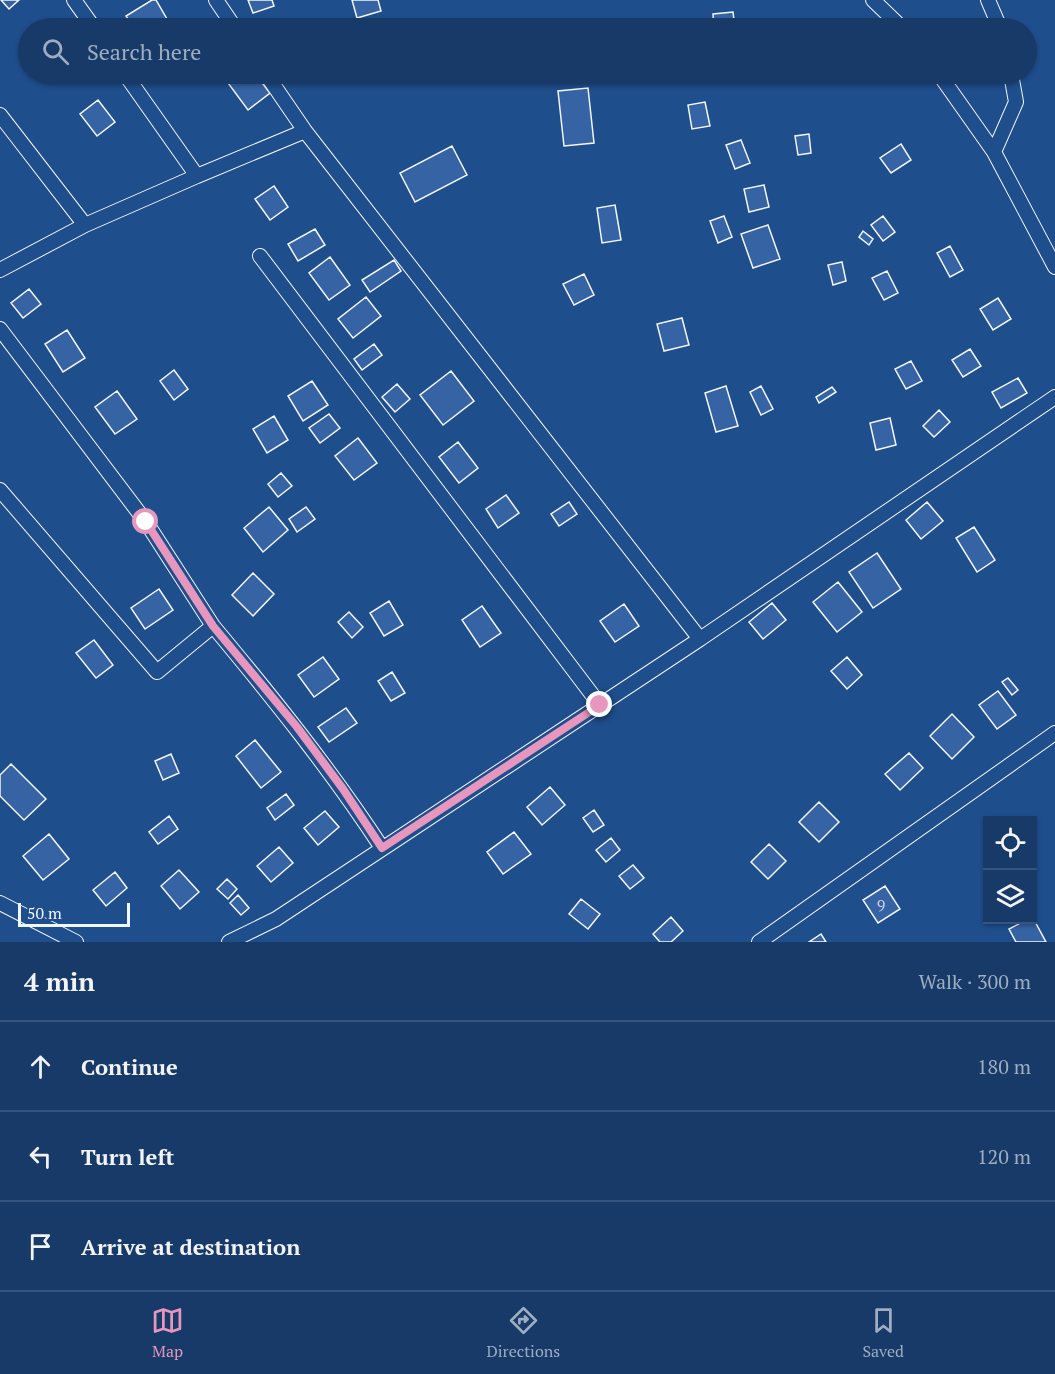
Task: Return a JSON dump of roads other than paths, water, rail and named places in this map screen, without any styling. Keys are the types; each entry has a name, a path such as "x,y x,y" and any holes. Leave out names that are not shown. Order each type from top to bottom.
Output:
{"street":[{"path":"74,0 87,18"},
{"path":"216,0 228,18"},
{"path":"873,0 892,18"},
{"path":"988,0 996,18"},
{"path":"132,84 197,176"},
{"path":"273,84 305,131 700,639"},
{"path":"946,84 994,152 1055,267"},
{"path":"994,152 1016,102 1013,84"},
{"path":"0,115 85,225"},
{"path":"0,270 85,225 305,131"},
{"path":"260,256 600,705"},
{"path":"0,329 146,522 213,626 304,736 382,848"},
{"path":"229,942 276,918 600,705 1055,397"},
{"path":"0,490 157,672 213,626"},
{"path":"759,942 1055,733"},
{"path":"0,903 76,942"}]}
